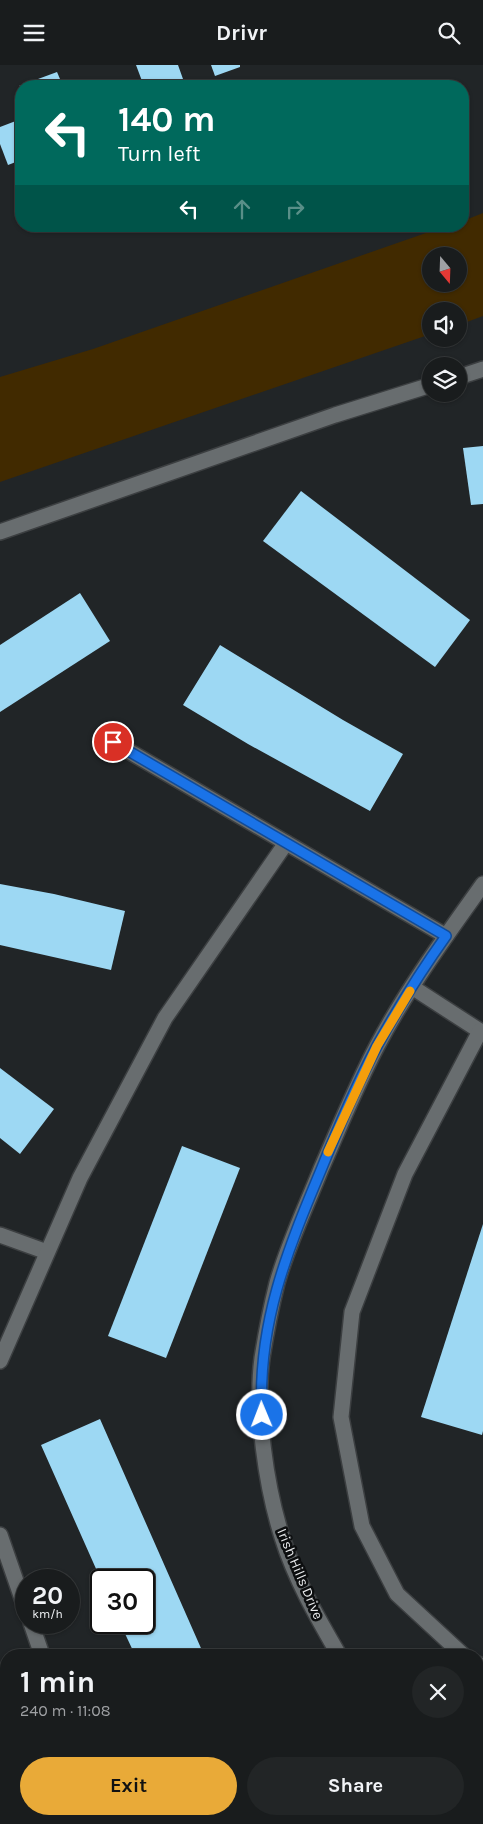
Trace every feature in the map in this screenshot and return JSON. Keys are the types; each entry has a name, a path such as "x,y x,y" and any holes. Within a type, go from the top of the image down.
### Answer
{"street":[{"path":"467,374 483,369"},
{"path":"0,532 335,415 422,388"},
{"path":"113,742 446,936"},
{"path":"0,1361 80,1177 165,1018 286,843"},
{"name":"Irish Hills Drive","path":"336,1649 308,1600 282,1539 267,1469 262,1432 262,1359 277,1284 290,1245 335,1137 377,1046 412,987 483,884"},
{"path":"412,987 481,1032 404,1174 352,1312 341,1417 362,1526 397,1593 457,1649"},
{"path":"0,1235 47,1252"},
{"path":"0,1535 15,1578"},
{"path":"35,1634 40,1649"}],"shaded area":[{"path":"483,213 483,316 467,322 467,302 422,302 422,337 0,482 0,377 93,349 429,232 469,232 469,219"}],"building":[{"path":"136,65 178,65 183,79 181,80 142,80"},
{"path":"211,65 240,65 240,67 215,76"},
{"path":"57,72 60,80 35,80"},
{"path":"15,121 15,162 8,165 0,144 0,127"},
{"path":"483,446 483,504 471,505 463,448"},
{"path":"301,491 470,620 435,667 263,541"},
{"path":"80,593 110,641 0,712 0,645"},
{"path":"220,645 403,754 370,811 248,744 183,705"},
{"path":"0,884 54,894 125,911 111,970 0,945"},
{"path":"0,1068 54,1109 20,1154 0,1138"},
{"path":"182,1146 240,1168 166,1358 108,1336"},
{"path":"483,1224 483,1431 482,1435 421,1417"},
{"path":"100,1419 201,1649 132,1649 125,1634 155,1634 155,1569 96,1569 41,1445"}],"slow traffic":[{"path":"328,1152 377,1046 410,991"}],"route":[{"path":"113,742 446,936 427,963 377,1046 335,1137 290,1245 277,1284 262,1359 262,1415"}]}
